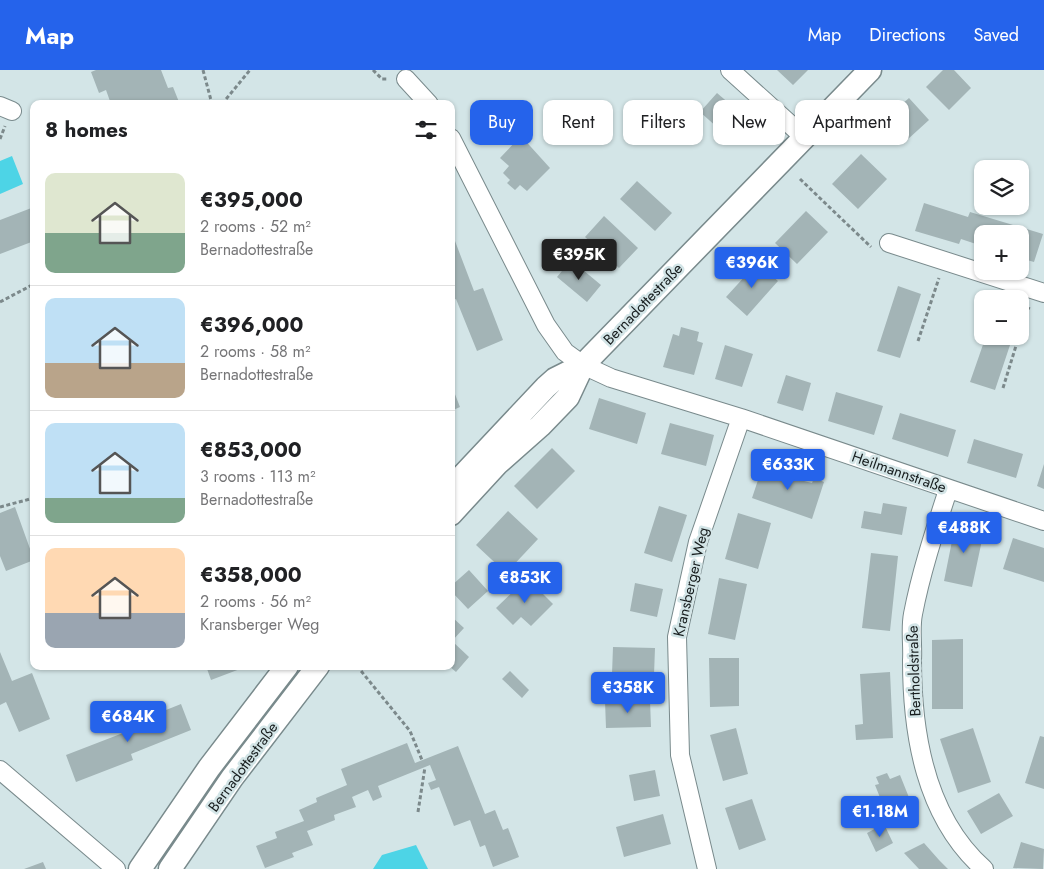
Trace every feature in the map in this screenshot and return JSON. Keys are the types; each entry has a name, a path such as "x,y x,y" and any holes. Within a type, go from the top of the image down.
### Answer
{"street":[{"path":"730,70 795,129"},
{"name":"Bernadottestraße","path":"840,100 870,70"},
{"path":"406,79 425,100"},
{"name":"Bernadottestraße","path":"455,510 497,464 540,426 568,397 583,365 796,145"},
{"path":"455,146 546,325 565,352 583,365"},
{"path":"888,243 1039,291"},
{"name":"Bernadottestraße","path":"455,484 546,387 555,379 583,365"},
{"name":"Heilmannstraße","path":"583,365 611,378 741,418 948,490 1044,521"},
{"name":"Kransberger Weg","path":"707,869 680,755 677,637 698,542 741,418"},
{"name":"Bertholdstraße","path":"948,490 929,549 913,616 912,698 922,764 944,819 975,861 984,869"},
{"name":"Bernadottestraße","path":"140,869 209,768 284,670"},
{"name":"Bernadottestraße","path":"170,869 232,778 315,670"},
{"path":"0,770 116,869"}],"path":[{"path":"203,70 211,100"},
{"path":"225,100 250,70"},
{"path":"373,70 382,79 387,79"},
{"path":"800,179 871,247 888,243"},
{"path":"918,341 945,261"},
{"path":"0,302 30,286"},
{"path":"1029,314 1039,291"},
{"path":"1003,388 1017,345"},
{"path":"0,507 30,499"},
{"path":"360,670 410,731 422,760"},
{"path":"418,812 425,767"}],"shaded area":[{"path":"12,156 23,184 0,194 0,161"},
{"path":"416,845 428,869 373,869 382,855"}],"building":[{"path":"96,70 161,70 168,88 173,87 178,100 110,100 106,90 99,93 91,72"},
{"path":"777,70 808,70 793,85"},
{"path":"943,70 954,70 971,88 949,110 926,87"},
{"path":"717,93 725,100 713,100 713,124 703,115 703,109"},
{"path":"909,98 929,120 909,138 909,100 907,100"},
{"path":"512,145 529,145 550,168 527,191 520,185 515,190 507,183 510,180 503,173 509,166 500,158"},
{"path":"861,154 887,179 858,209 832,184"},
{"path":"637,181 672,213 655,231 620,199"},
{"path":"924,203 968,217 970,212 974,215 1013,225 974,225 974,243 961,239 959,244 915,231"},
{"path":"30,209 30,243 0,254 0,220"},
{"path":"806,211 828,232 797,264 775,243"},
{"path":"604,216 638,248 619,268 585,237"},
{"path":"1029,230 1043,234 1034,262 1029,261"},
{"path":"455,241 474,291 483,288 503,340 477,351 456,299"},
{"path":"571,260 601,285 587,302 557,277"},
{"path":"757,263 778,281 747,316 726,297"},
{"path":"898,286 921,294 900,358 877,351"},
{"path":"681,327 699,332 697,341 703,343 694,375 663,367 673,334 679,336"},
{"path":"725,345 753,354 742,387 715,379"},
{"path":"983,345 1010,345 995,390 970,382"},
{"path":"786,375 811,383 803,411 777,403"},
{"path":"836,392 883,406 874,435 828,421"},
{"path":"455,394 460,407 455,409"},
{"path":"599,398 646,413 637,444 589,429"},
{"path":"900,413 956,430 948,457 892,439"},
{"path":"670,423 714,435 706,466 661,454"},
{"path":"974,439 1023,454 1016,478 967,463"},
{"path":"552,448 575,471 537,509 514,486"},
{"path":"764,462 775,466 773,471 781,473 782,470 805,478 804,481 812,483 814,478 824,482 812,519 752,498"},
{"path":"1044,464 1044,489 1037,486"},
{"path":"883,503 907,507 902,535 861,528 864,511 881,514"},
{"path":"659,506 687,515 672,562 644,553"},
{"path":"15,507 30,549 30,562 6,571 0,556 0,513"},
{"path":"508,511 538,539 506,573 476,545"},
{"path":"738,513 771,523 758,569 725,559"},
{"path":"956,521 985,526 972,587 944,581"},
{"path":"1013,538 1044,548 1044,582 1003,569"},
{"path":"871,553 898,556 890,631 862,628"},
{"path":"469,570 488,591 468,609 455,595 455,582"},
{"path":"527,578 553,604 531,626 521,617 513,625 496,608"},
{"path":"719,578 747,584 735,640 708,634"},
{"path":"635,583 663,589 657,617 630,611"},
{"path":"455,620 464,628 455,638"},
{"path":"963,639 963,709 932,709 932,640"},
{"path":"455,644 469,657 456,672 454,670"},
{"path":"613,647 655,648 654,675 612,674"},
{"path":"0,652 12,681 32,673 50,719 19,732 6,702 0,705"},
{"path":"709,658 739,658 739,706 710,707"},
{"path":"207,670 237,670 211,680"},
{"path":"510,671 529,690 522,698 502,679"},
{"path":"890,672 893,738 856,740 855,725 863,724 860,674"},
{"path":"650,700 651,727 606,728 605,701"},
{"path":"181,704 191,730 131,754 133,760 76,782 66,755 123,733 121,728"},
{"path":"736,728 748,774 723,781 710,735"},
{"path":"973,728 991,782 958,793 940,739"},
{"path":"1040,736 1044,737 1044,789 1025,783"},
{"path":"407,743 415,763 458,746 485,814 495,810 503,830 508,828 519,857 493,867 485,845 480,847 470,820 454,826 439,787 431,790 428,783 436,780 430,765 378,786 382,797 373,801 368,790 352,797 356,807 334,815 335,820 307,831 313,845 292,853 294,857 265,868 256,846 277,838 275,832 304,821 299,810 317,802 316,798 347,785 341,769"},
{"path":"655,770 660,796 634,801 629,775"},
{"path":"887,773 890,779 900,775 916,815 891,825 875,785 879,784 876,777"},
{"path":"999,793 1013,816 981,834 967,811"},
{"path":"752,799 766,840 739,850 725,808"},
{"path":"663,814 671,844 624,857 616,827"},
{"path":"884,824 893,843 876,852 867,833"},
{"path":"1021,842 1044,849 1043,869 1013,868"},
{"path":"924,843 948,869 919,869 904,853"},
{"path":"43,862 46,869 24,869"}]}
